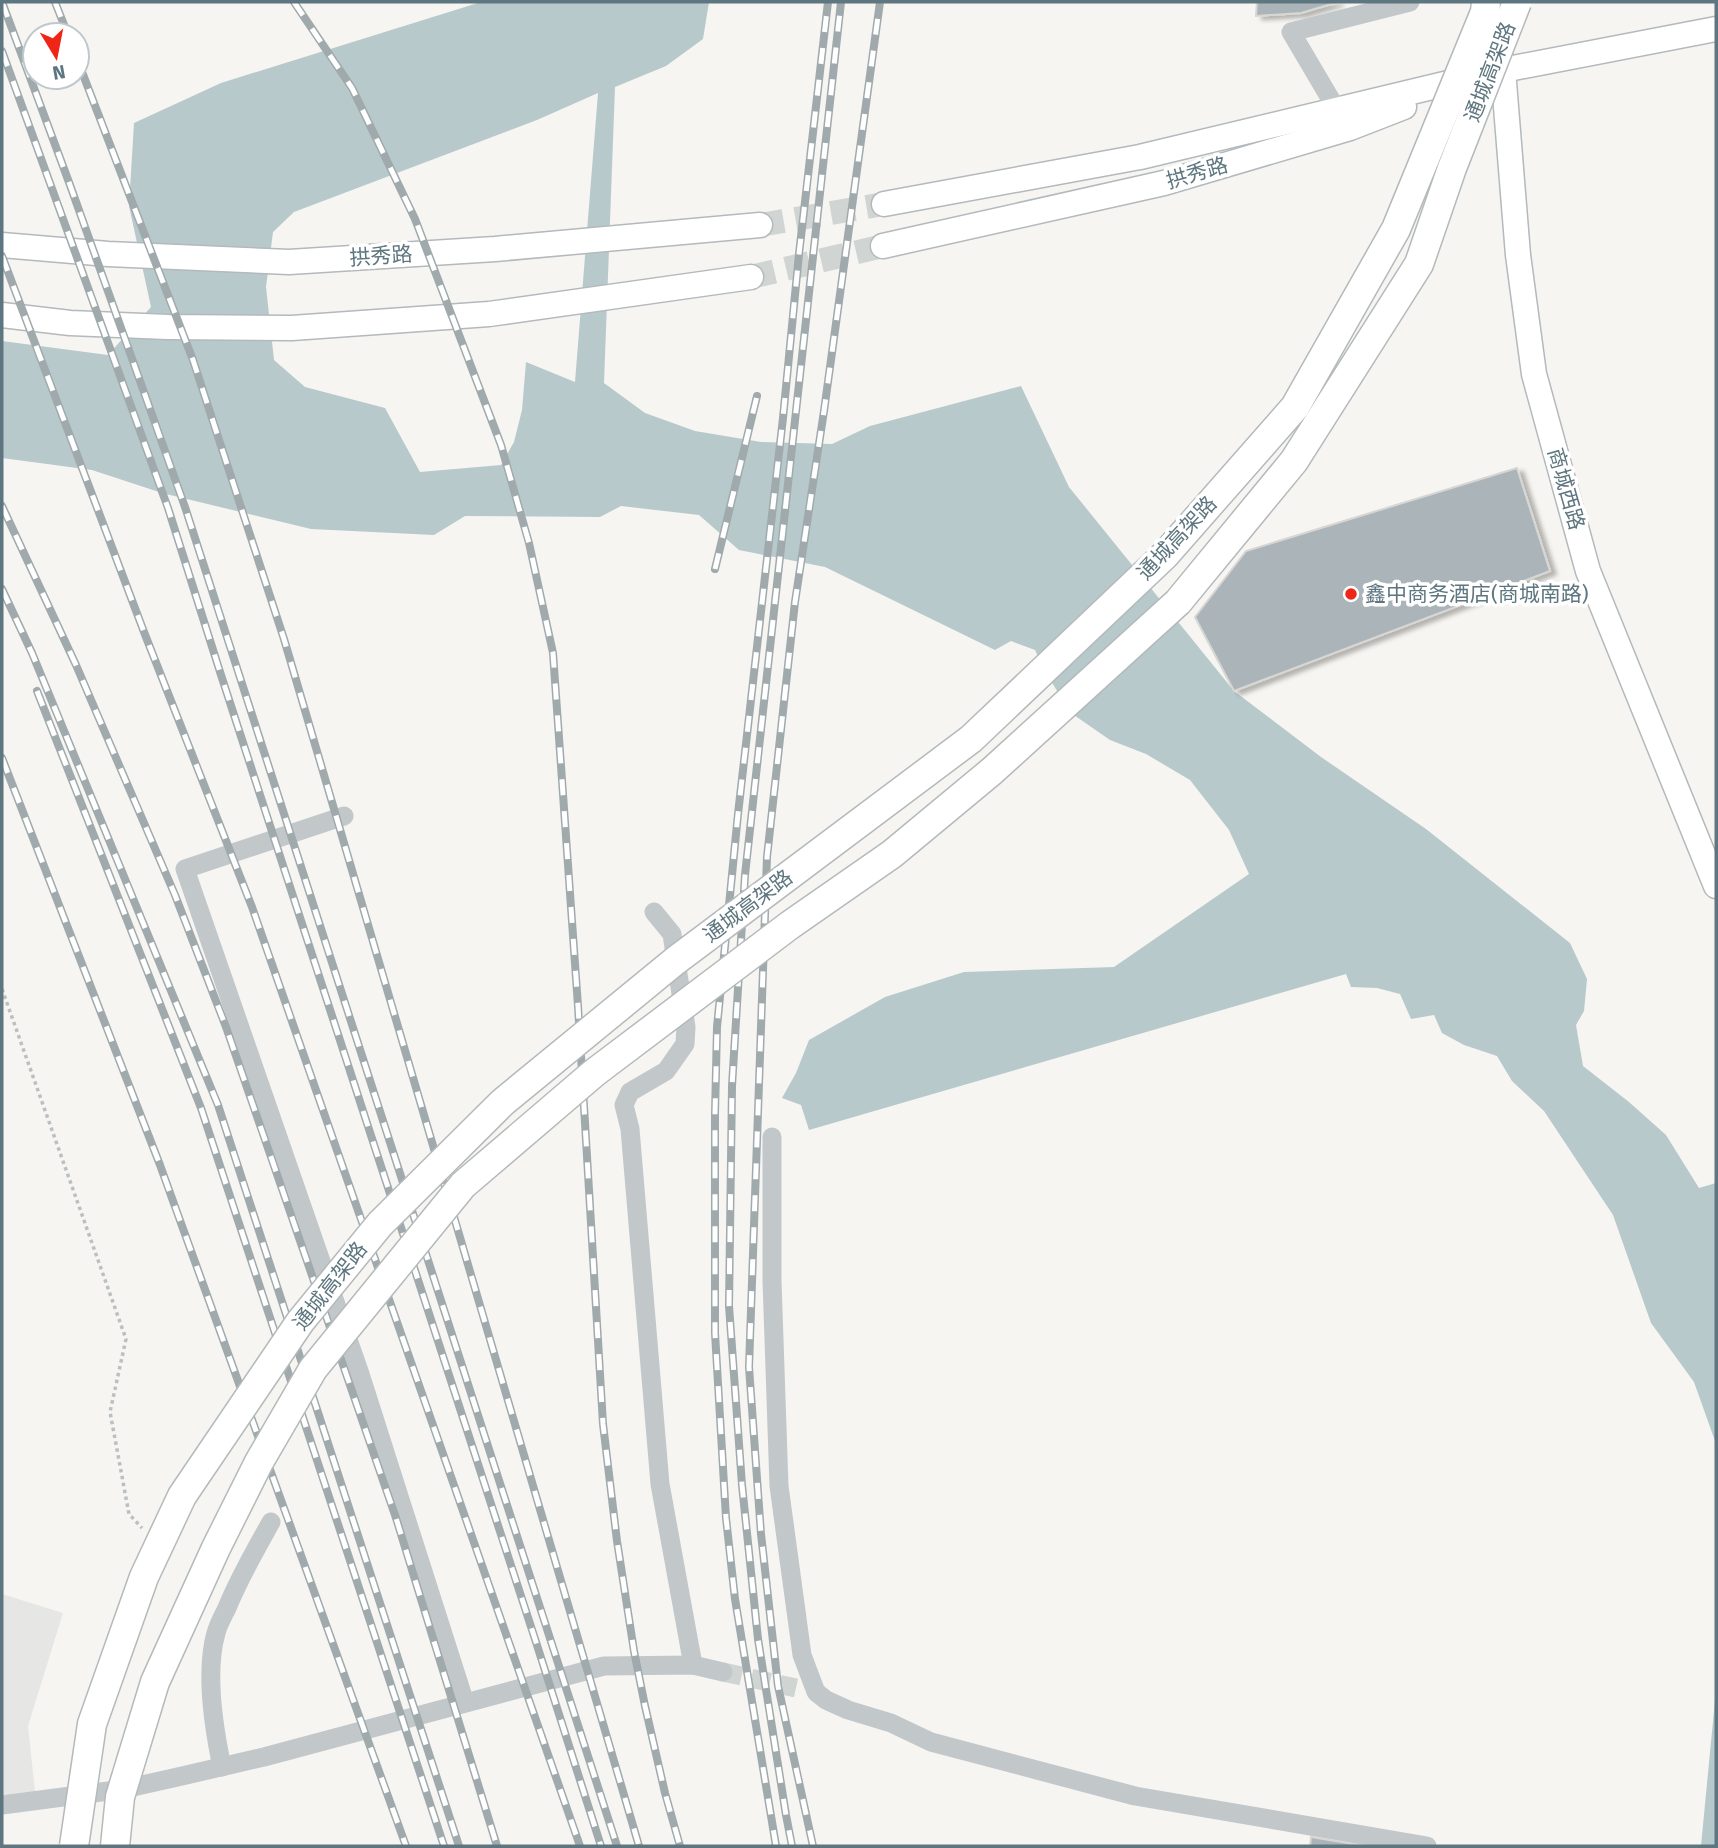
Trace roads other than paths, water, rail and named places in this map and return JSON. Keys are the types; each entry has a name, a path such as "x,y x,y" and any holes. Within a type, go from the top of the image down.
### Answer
{"highway":[{"name":"通城高架路","path":"74,1846 92,1724 144,1577 182,1496 300,1322 380,1224 503,1102 675,961 971,739 1165,555 1295,407 1396,229 1485,12 1486,2"},
{"name":"通城高架路","path":"115,1846 120,1797 155,1682 216,1548 259,1462 313,1369 463,1185 594,1073 790,925 892,854 992,771 1178,602 1294,461 1419,264 1452,168 1517,2"}],"main road":[{"name":"商城西路","path":"1492,2 1503,70 1518,255 1534,374 1588,571 1716,886"},
{"name":"商城西路","path":"1503,70 1525,2"},
{"name":"拱秀路","path":"884,204 1140,158 1503,70 1716,29"},
{"name":"拱秀路","path":"883,246 1164,183 1350,128 1503,70"},
{"name":"拱秀路","path":"2,245 108,254 289,262 495,249 760,225"},
{"path":"2,315 71,323 292,328 489,314 751,277"}],"street":[{"path":"1337,110 1291,32 1410,2"},
{"path":"344,816 185,869 359,1371 465,1703"},
{"path":"654,912 672,934 686,1027 685,1044 666,1071 630,1092 624,1105 630,1129 660,1484 693,1665"},
{"path":"772,1137 772,1282 779,1486 802,1655 816,1692"},
{"path":"222,1767 212,1710 212,1660 216,1633 240,1577 271,1522"},
{"path":"2,1805 124,1789 222,1767 604,1667 693,1665 723,1672"},
{"path":"796,1688 816,1692 848,1710 891,1723 931,1742 1135,1796 1427,1846"}],"tunnel":[{"path":"760,225 884,204"},
{"path":"751,277 883,246"},
{"path":"723,1672 796,1688"}],"railway":[{"path":"2,2 185,507 617,1846"},
{"path":"55,2 62,21"},
{"path":"294,2 352,88 415,219 501,445 529,543 553,653 578,1006 603,1424 634,1651 665,1793 680,1846"},
{"path":"776,1846 735,1599 726,1518 715,1333 717,1027 828,2"},
{"path":"792,1846 758,1639 742,1485 729,1306 732,1086 745,875 841,2"},
{"path":"813,1846 778,1686 761,1534 749,1367 767,857 795,602 880,2"},
{"path":"2,51 168,508 601,1846"},
{"path":"89,91 193,360 284,639 639,1846"},
{"path":"2,256 144,632 252,907 580,1846"},
{"path":"715,569 757,396"},
{"path":"2,506 76,665 175,895 226,1027 396,1518 497,1846"},
{"path":"2,589 32,653 218,1105 459,1846"},
{"path":"37,691 201,1108 444,1846"},
{"path":"2,758 160,1165 406,1846"}],"place":[{"name":"鑫中商务酒店(商城南路)","path":"1351,594"}]}
